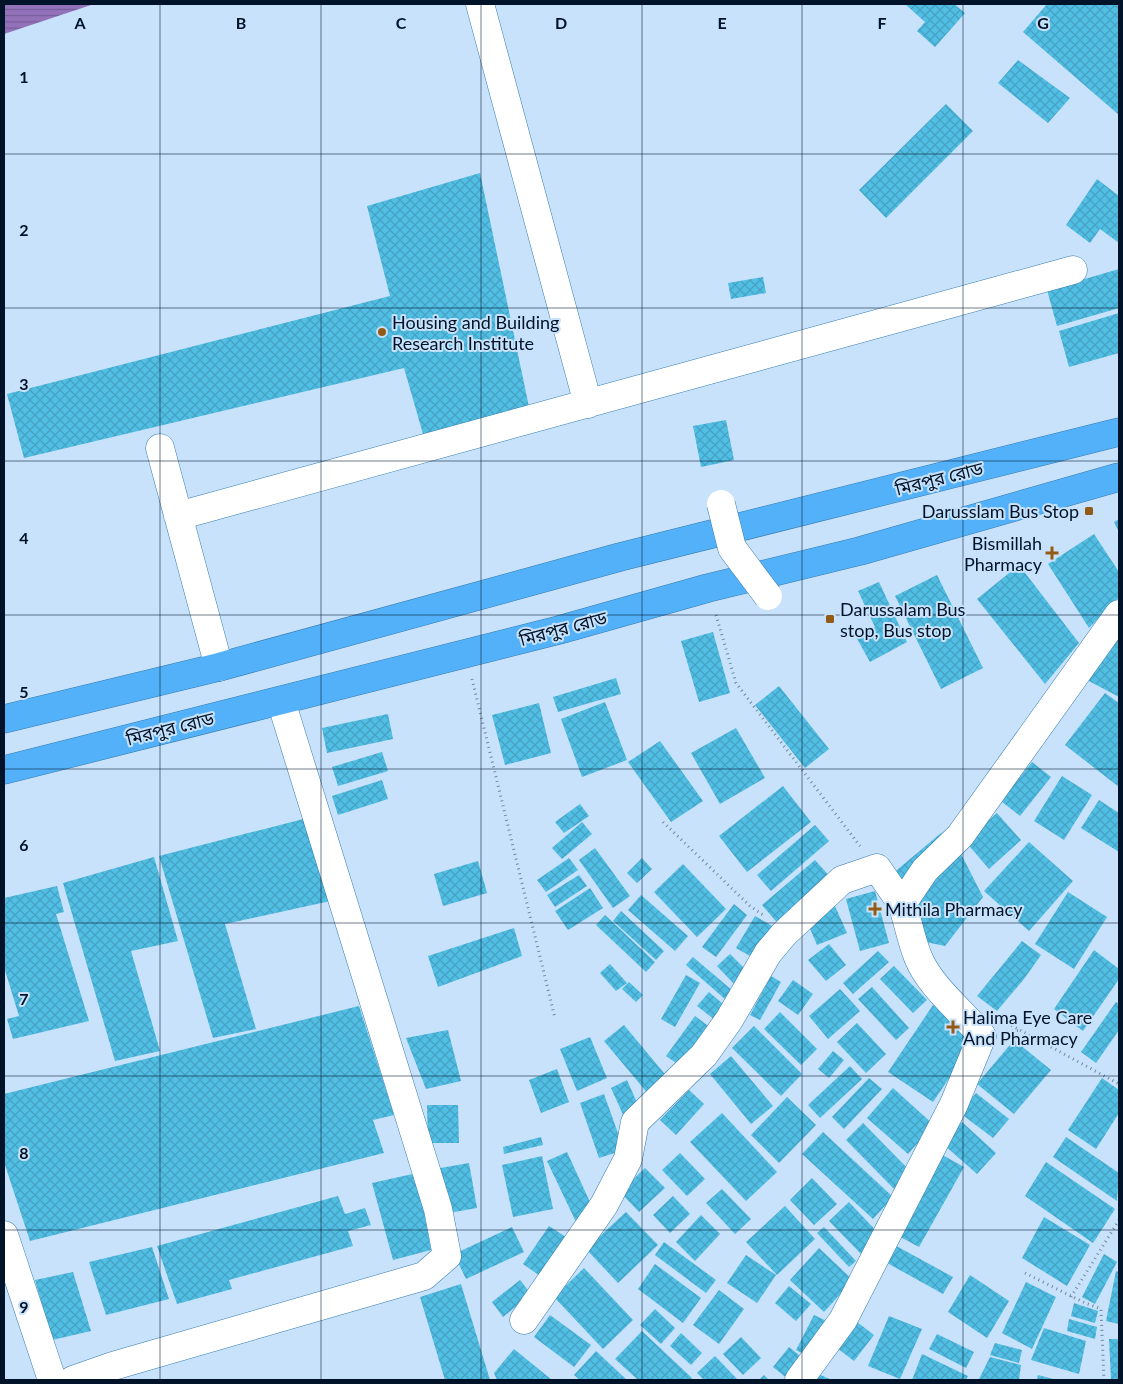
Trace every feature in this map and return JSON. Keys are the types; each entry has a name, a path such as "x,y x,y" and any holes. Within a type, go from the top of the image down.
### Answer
{"highway":[{"name":"মিরপুর রোড","path":"4,719 219,667 620,556 1119,432"},
{"name":"মিরপুর রোড","path":"4,770 466,654 708,588 860,552 1116,481"}],"street":[{"path":"480,4 588,404"},
{"path":"178,516 1073,270"},
{"path":"160,448 219,667"},
{"path":"721,504 732,548 768,596"},
{"path":"902,904 926,870 960,836 1119,614"},
{"path":"74,1380 113,1366 424,1276 447,1256 438,1209 281,701"},
{"path":"524,1320 604,1205 628,1160 635,1122 704,1055 729,1020 768,953 784,934 842,880 877,868 902,904 918,958 946,998 965,1014 982,1036 954,1104 843,1320 799,1380"},
{"path":"4,1235 52,1380"}],"path":[{"path":"708,588 736,683 877,868"},
{"path":"466,654 555,1018"},
{"path":"663,822 750,906 784,934"},
{"path":"1006,1022 1119,1084"},
{"path":"1072,1297 1119,1220"},
{"path":"1025,1274 1101,1309 1104,1380"}],"shaded area":[{"path":"4,4 94,4 4,34"}],"building":[{"path":"905,4 954,4 965,13 935,47 917,31 925,22"},
{"path":"1047,4 1119,4 1119,115 1023,32"},
{"path":"1018,60 1070,98 1048,123 998,83"},
{"path":"946,104 973,131 886,218 859,190"},
{"name":"Housing and Building Research Institute","path":"480,173 529,407 423,434 404,368 24,458 7,394 390,296 367,206"},
{"path":"1097,179 1119,196 1119,243 1100,229 1090,243 1066,225"},
{"path":"1119,269 1119,308 1057,326 1047,290"},
{"path":"763,277 766,293 731,299 728,283"},
{"path":"1119,313 1119,353 1069,367 1059,331"},
{"path":"726,420 734,460 701,467 693,426"},
{"path":"1119,519 1119,532 1114,522"},
{"path":"1094,534 1119,572 1119,597 1089,628 1048,564"},
{"path":"1019,565 1079,643 1045,684 977,599"},
{"path":"937,575 983,668 941,689 895,596"},
{"path":"879,582 907,642 870,662 856,637 875,627 858,591"},
{"path":"1119,621 1119,697 1087,680"},
{"path":"713,632 730,693 699,702 681,641"},
{"path":"616,678 621,694 558,712 553,697"},
{"path":"779,686 829,749 805,768 755,705"},
{"path":"1105,693 1119,703 1119,787 1065,745"},
{"path":"605,702 627,760 582,777 561,719"},
{"path":"539,703 551,753 505,765 492,715"},
{"path":"388,714 393,739 327,753 322,728"},
{"path":"736,728 765,778 720,804 691,753"},
{"path":"660,741 703,801 671,822 628,762"},
{"path":"382,752 388,771 338,786 332,767"},
{"path":"1032,762 1051,777 1020,816 1001,801"},
{"path":"1062,776 1092,795 1064,840 1034,821"},
{"path":"382,780 388,799 338,815 332,796"},
{"path":"783,786 811,822 747,872 719,836"},
{"path":"1099,800 1119,813 1119,852 1081,828"},
{"path":"580,804 589,816 564,833 555,822"},
{"path":"997,813 1021,840 989,869 965,841"},
{"path":"311,817 335,900 225,924 256,1029 213,1038 159,856"},
{"path":"582,822 592,834 562,859 552,848"},
{"path":"815,825 829,841 771,891 757,875"},
{"path":"941,833 948,841 898,883 891,875"},
{"path":"1029,842 1073,881 1029,931 984,891"},
{"path":"595,848 630,896 613,908 579,860"},
{"path":"958,848 983,897 945,946 916,940 910,902"},
{"path":"154,857 178,941 131,951 160,1051 115,1061 63,883"},
{"path":"569,858 578,870 546,892 537,880"},
{"path":"642,858 652,869 637,883 627,873"},
{"path":"815,860 833,880 780,926 762,905"},
{"path":"478,861 487,893 443,906 434,874"},
{"path":"683,864 726,909 697,937 654,892"},
{"path":"579,875 587,886 555,907 547,895"},
{"path":"57,886 64,912 56,914 89,1021 13,1039 7,1019 19,1016 4,967 4,898"},
{"path":"590,888 603,908 568,930 555,911"},
{"path":"875,891 889,943 860,951 846,899"},
{"path":"1068,892 1107,917 1074,969 1035,944"},
{"path":"641,895 688,936 675,951 628,910"},
{"path":"734,904 747,915 716,957 702,947"},
{"path":"835,906 847,933 817,945 806,919"},
{"path":"621,911 664,951 656,960 613,921"},
{"path":"605,915 655,962 646,972 596,925"},
{"path":"755,916 776,928 757,960 736,948"},
{"path":"514,928 522,956 438,987 428,956"},
{"path":"1022,941 1041,955 997,1011 977,996"},
{"path":"829,944 846,965 826,981 808,960"},
{"path":"1094,950 1119,969 1119,979 1083,1031 1054,1009"},
{"path":"878,951 889,962 853,994 843,983"},
{"path":"730,954 749,973 736,986 717,966"},
{"path":"693,957 733,991 726,1000 686,965"},
{"path":"610,964 627,983 616,991 600,973"},
{"path":"894,966 927,1000 913,1013 880,979"},
{"path":"686,975 700,983 675,1027 661,1019"},
{"path":"771,976 781,982 760,1020 750,1015"},
{"path":"793,980 813,994 798,1015 778,1001"},
{"path":"629,982 643,995 636,1002 622,989"},
{"path":"872,987 909,1028 896,1040 858,999"},
{"path":"840,989 860,1011 828,1039 809,1016"},
{"path":"709,992 730,1010 720,1024 697,1006"},
{"path":"1116,1002 1119,1004 1119,1030 1096,1063 1081,1052"},
{"path":"933,1005 978,1035 933,1102 888,1072"},
{"path":"359,1006 394,1115 373,1120 384,1153 30,1241 4,1162 4,1094"},
{"path":"780,1012 817,1049 801,1065 764,1029"},
{"path":"695,1016 711,1028 682,1067 666,1056"},
{"path":"857,1023 886,1054 866,1073 837,1042"},
{"path":"624,1025 669,1079 649,1095 604,1041"},
{"path":"754,1026 802,1074 781,1096 732,1048"},
{"path":"448,1030 461,1081 426,1089 406,1038"},
{"path":"590,1037 607,1078 577,1091 560,1049"},
{"path":"1014,1040 1051,1070 1014,1114 977,1084"},
{"path":"833,1051 844,1060 829,1078 818,1069"},
{"path":"731,1056 773,1106 751,1124 710,1074"},
{"path":"850,1066 862,1079 820,1118 808,1105"},
{"path":"557,1069 569,1102 541,1113 529,1080"},
{"path":"869,1078 882,1089 844,1129 832,1117"},
{"path":"1102,1078 1119,1090 1119,1113 1096,1149 1068,1130"},
{"path":"627,1080 641,1112 625,1119 611,1088"},
{"path":"893,1088 934,1125 908,1154 867,1118"},
{"path":"689,1090 704,1104 676,1135 660,1120"},
{"path":"976,1093 1009,1119 993,1138 960,1113"},
{"path":"604,1094 624,1150 599,1158 580,1103"},
{"path":"787,1097 816,1125 779,1163 751,1135"},
{"path":"427,1105 458,1105 459,1143 428,1143"},
{"path":"722,1113 777,1172 746,1201 690,1142"},
{"path":"962,1122 996,1153 977,1174 942,1143"},
{"path":"863,1123 914,1175 897,1192 846,1140"},
{"path":"823,1132 893,1197 873,1219 802,1154"},
{"path":"541,1137 543,1145 504,1154 503,1147"},
{"path":"1066,1137 1119,1173 1117,1201 1053,1157"},
{"path":"567,1152 595,1213 576,1222 547,1161"},
{"path":"937,1152 964,1167 919,1247 893,1233"},
{"path":"680,1153 705,1179 687,1196 662,1170"},
{"path":"542,1156 553,1209 513,1217 502,1165"},
{"path":"1046,1162 1115,1209 1093,1243 1025,1196"},
{"path":"469,1163 477,1208 443,1214 435,1169"},
{"path":"645,1168 665,1188 639,1212 620,1192"},
{"path":"417,1173 431,1250 393,1260 372,1183"},
{"path":"812,1178 837,1204 814,1225 790,1200"},
{"path":"722,1189 751,1219 735,1234 706,1203"},
{"path":"338,1196 345,1214 365,1208 371,1225 348,1231 353,1246 229,1280 232,1289 177,1304 157,1246"},
{"path":"673,1196 690,1214 670,1233 653,1215"},
{"path":"849,1202 882,1237 863,1256 829,1221"},
{"path":"785,1206 815,1239 777,1275 746,1242"},
{"path":"626,1212 658,1245 618,1283 586,1249"},
{"path":"701,1215 720,1234 695,1261 676,1242"},
{"path":"1044,1217 1090,1245 1067,1286 1022,1258"},
{"path":"549,1226 569,1239 543,1278 523,1264"},
{"path":"512,1227 524,1252 466,1279 454,1254"},
{"path":"824,1227 856,1261 849,1267 817,1233"},
{"path":"664,1242 716,1280 706,1293 655,1255"},
{"path":"889,1242 953,1277 943,1294 880,1259"},
{"path":"152,1247 169,1299 106,1315 89,1262"},
{"path":"819,1248 853,1280 824,1312 790,1280"},
{"path":"1104,1254 1117,1262 1095,1304 1082,1297"},
{"path":"746,1255 776,1275 757,1303 727,1283"},
{"path":"655,1264 701,1298 683,1323 638,1289"},
{"path":"584,1268 633,1320 603,1349 554,1297"},
{"path":"1116,1271 1119,1272 1119,1324 1106,1321"},
{"path":"73,1272 91,1331 52,1340 35,1280"},
{"path":"970,1275 1009,1301 987,1338 948,1312"},
{"path":"520,1280 531,1294 503,1317 492,1302"},
{"path":"1026,1282 1056,1297 1032,1349 1002,1333"},
{"path":"461,1284 490,1380 445,1380 420,1297"},
{"path":"789,1286 811,1304 796,1321 775,1303"},
{"path":"719,1290 744,1309 719,1344 693,1325"},
{"path":"1074,1303 1098,1311 1095,1323 1071,1316"},
{"path":"655,1309 675,1328 661,1344 640,1325"},
{"path":"550,1315 591,1345 574,1367 534,1337"},
{"path":"814,1315 833,1324 815,1360 796,1350"},
{"path":"889,1316 922,1329 900,1379 868,1366"},
{"path":"1069,1319 1097,1327 1095,1339 1067,1331"},
{"path":"857,1322 874,1335 854,1361 837,1348"},
{"path":"1044,1328 1086,1341 1079,1374 1031,1360"},
{"path":"642,1331 692,1378 690,1380 638,1380 615,1359"},
{"path":"681,1333 702,1353 691,1365 670,1346"},
{"path":"937,1334 974,1352 966,1368 929,1349"},
{"path":"741,1337 761,1358 743,1375 723,1354"},
{"path":"1109,1339 1119,1339 1119,1380 1111,1380"},
{"path":"995,1343 1022,1350 1019,1363 990,1355"},
{"path":"789,1347 809,1363 789,1380 773,1367"},
{"path":"514,1349 552,1380 497,1380 494,1373"},
{"path":"596,1351 627,1380 580,1380 574,1375"},
{"path":"922,1354 968,1376 966,1380 912,1380"},
{"path":"715,1356 738,1380 704,1380 697,1373"},
{"path":"990,1357 1021,1365 1019,1380 979,1379"},
{"path":"816,1373 832,1380 812,1380"},
{"path":"764,1375 769,1380 759,1380"},
{"path":"1038,1375 1057,1380 1037,1380"}],"place":[{"name":"Housing and Building Research Institute","path":"382,332"},
{"name":"Darusslam Bus Stop","path":"1089,511"},
{"name":"Bismillah Pharmacy","path":"1052,553"},
{"name":"Darussalam Bus stop, Bus stop","path":"830,619"},
{"name":"Mithila Pharmacy","path":"875,909"},
{"name":"Halima Eye Care And Pharmacy","path":"953,1027"}]}
